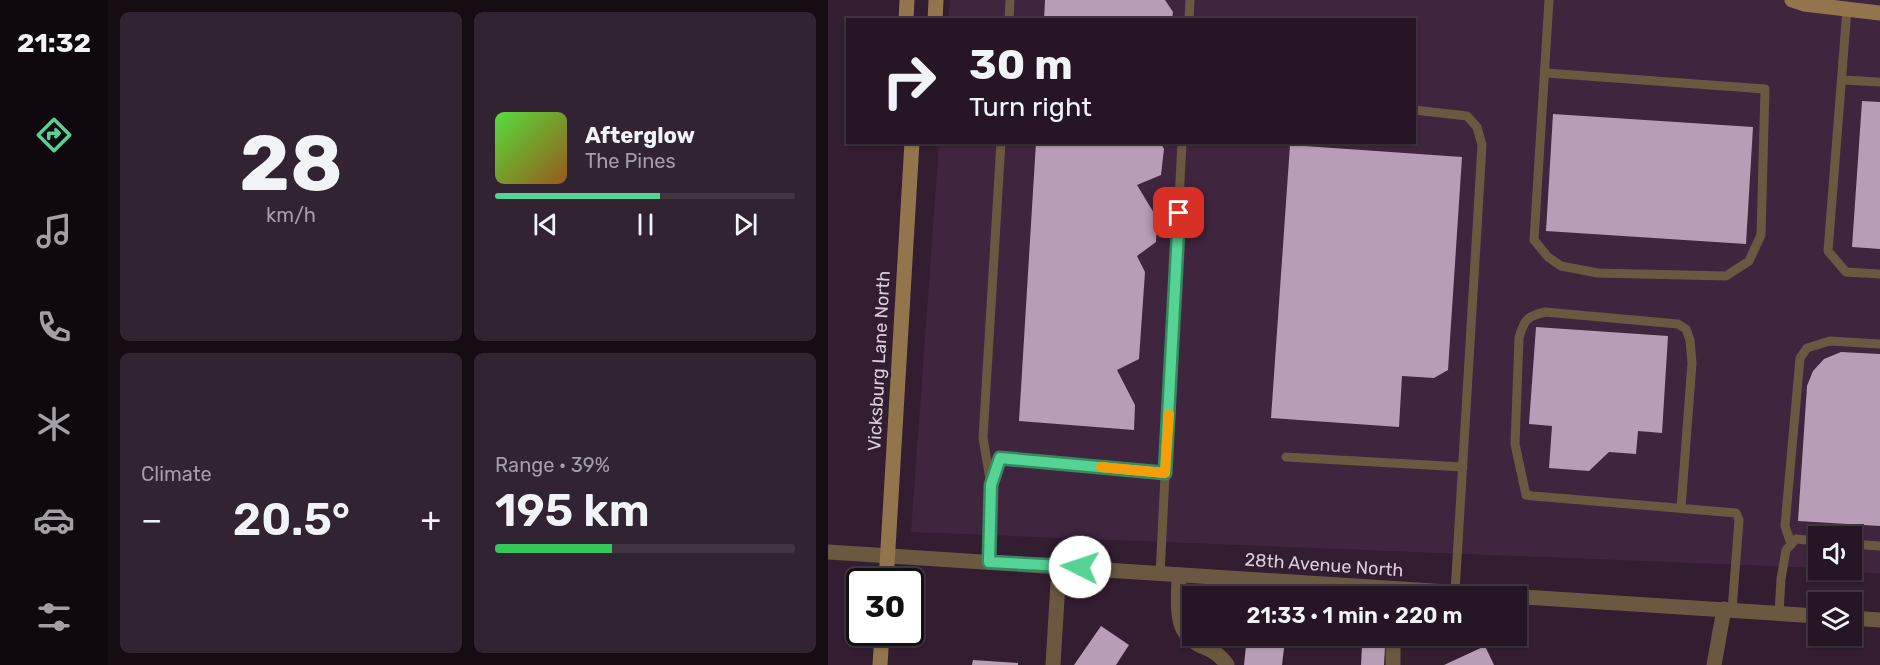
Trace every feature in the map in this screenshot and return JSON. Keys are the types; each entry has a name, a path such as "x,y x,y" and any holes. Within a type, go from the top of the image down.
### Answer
{"main road":[{"path":"906,18 907,0"},
{"path":"934,18 936,0"},
{"path":"1792,0 1804,4 1880,13"},
{"name":"Vicksburg Lane North","path":"887,568 912,144"},
{"path":"880,665 881,646"}],"street":[{"name":"28th Avenue North","path":"828,552 1059,566 1310,586"},
{"path":"1053,665 1059,566"},
{"path":"1179,575 1180,625 1186,636 1217,654 1227,665"},
{"name":"28th Avenue North","path":"1527,596 1808,615"},
{"path":"1714,665 1728,609"},
{"path":"1862,619 1880,620"},
{"path":"1393,646 1394,665"}],"lane":[{"path":"1009,18 1010,0"},
{"path":"1189,18 1190,0"},
{"path":"1546,73 1765,89 1761,235 1749,261 1726,276 1598,273 1561,266 1548,257 1534,240 1549,0"},
{"path":"1847,9 1828,251 1846,272 1880,274"},
{"path":"1842,80 1880,82"},
{"path":"1416,110 1467,116 1477,127 1482,145 1455,586"},
{"path":"989,562 991,485 983,438 1001,144"},
{"path":"1160,574 1182,144"},
{"path":"1681,508 1692,363 1690,340 1686,329 1678,324 1568,314 1545,312 1531,315 1522,325 1519,338 1515,444 1526,495 1736,513 1739,520 1728,609"},
{"path":"1791,544 1785,526 1800,358 1807,348 1830,341 1880,344"},
{"path":"1286,457 1463,467"},
{"path":"991,485 1000,458 1165,473"},
{"path":"1779,613 1780,579 1786,550 1796,539 1808,540"},
{"path":"1862,545 1880,546"}],"shaded area":[{"path":"950,0 1880,0 1880,574 1862,572 1862,526 1808,526 1808,568 911,532 939,144 1416,144 1416,18 948,18"}],"building":[{"path":"1045,0 1165,0 1173,12 1172,18 1044,18"},
{"path":"1862,101 1880,102 1880,249 1852,247"},
{"path":"1553,114 1753,127 1746,244 1546,231"},
{"path":"1036,144 1161,144 1164,149 1161,175 1137,185 1157,218 1156,242 1137,256 1145,272 1139,359 1117,370 1135,405 1134,430 1019,421"},
{"path":"1290,145 1462,157 1448,370 1434,378 1402,376 1399,427 1271,418"},
{"path":"1536,327 1668,336 1662,433 1638,431 1636,454 1609,452 1589,471 1549,468 1552,426 1529,424"},
{"path":"1841,352 1880,354 1880,526 1798,521 1807,386 1813,371 1824,359"},
{"path":"1101,626 1129,645 1116,665 1074,665"},
{"path":"1246,646 1284,646 1282,665 1244,665"},
{"path":"1362,646 1385,647 1384,665 1361,665"},
{"path":"1485,646 1494,665 1444,665"},
{"path":"973,660 1018,663 1018,665 972,665"}],"slow traffic":[{"path":"1101,467 1165,473 1169,414"}],"route":[{"path":"1080,567 989,562 991,485 1000,458 1165,473 1179,213"}]}
